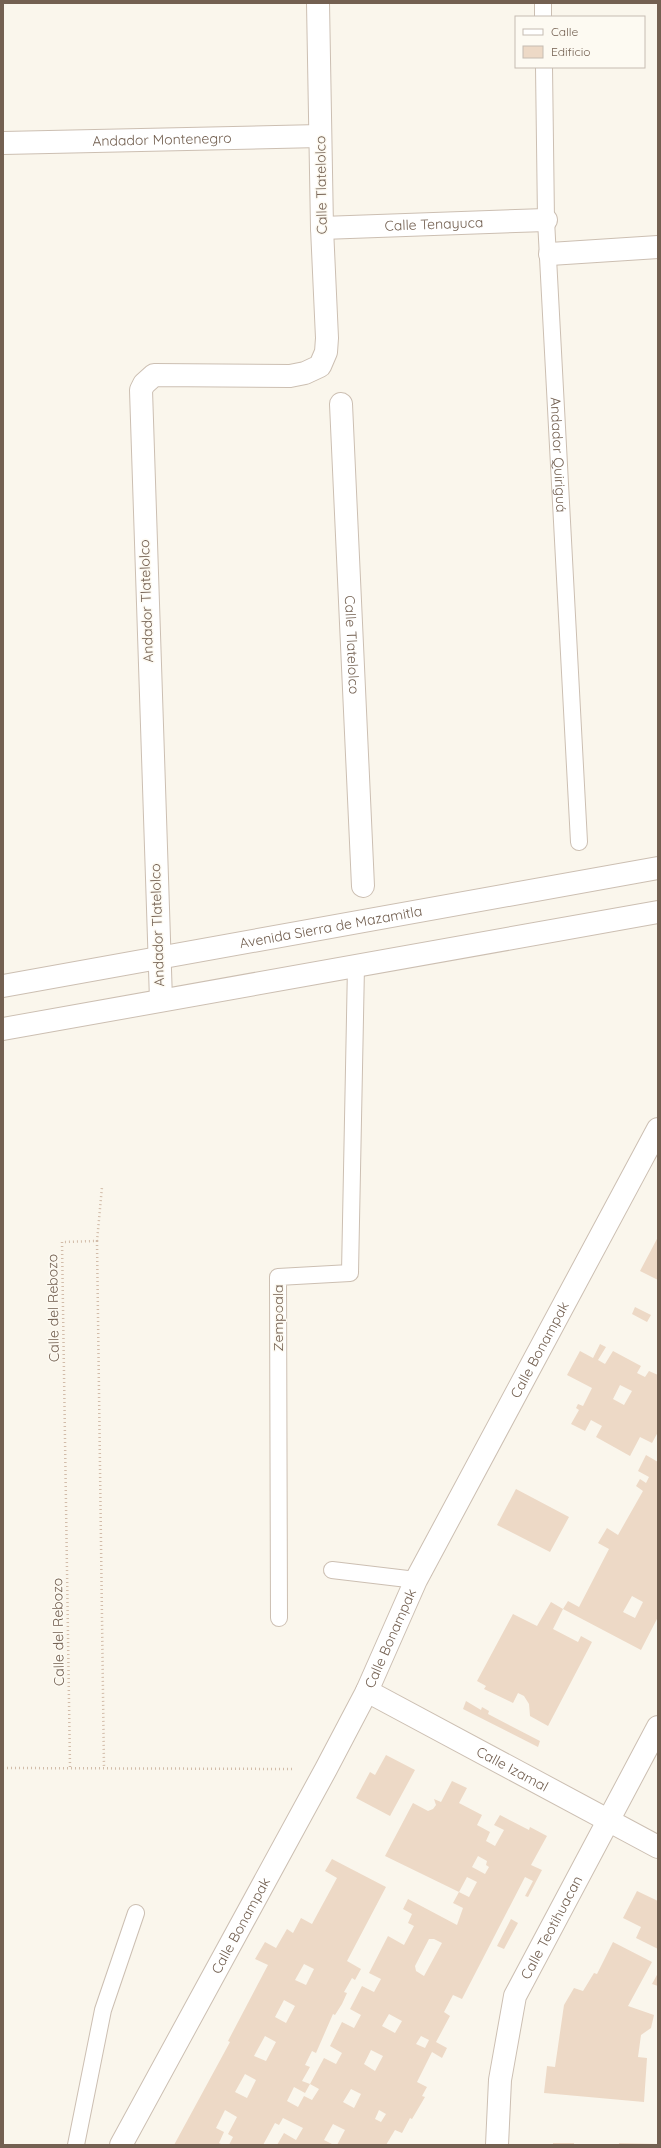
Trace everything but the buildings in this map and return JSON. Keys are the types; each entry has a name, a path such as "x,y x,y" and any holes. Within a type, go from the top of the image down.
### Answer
{"street":[{"name":"Calle Tlatelolco","path":"318,3 322,228 327,338 326,352 320,366"},
{"name":"Andador Montenegro","path":"3,143 320,136"},
{"name":"Calle Tenayuca","path":"322,228 546,220"},
{"path":"550,254 658,247"},
{"name":"Andador Tlatelolco","path":"161,1000 158,958 141,390 148,379 154,375 290,376 305,373 320,366"},
{"name":"Calle Tlatelolco","path":"341,404 363,886"},
{"name":"Avenida Sierra de Mazamitla","path":"3,986 658,868"},
{"path":"3,1029 658,912"},
{"name":"Calle Bonampak","path":"121,2145 326,1769 367,1691 416,1580 658,1130"},
{"name":"Calle Izamal","path":"367,1691 658,1847"},
{"name":"Calle Teotihuacan","path":"497,2145 500,2080 515,1996 658,1727"}],"lane":[{"path":"543,3 543,16"},
{"name":"Andador Quiriguá","path":"544,68 546,220 550,254 579,842"},
{"name":"Zempoala","path":"279,1618 278,1277 350,1273 356,966"},
{"path":"332,1570 416,1580"},
{"path":"76,2145 103,2010 136,1913"}],"path":[{"path":"102,1187 97,1241 104,1768"},
{"name":"Calle del Rebozo","path":"70,1767 62,1242 97,1241"},
{"path":"3,1768 70,1767 326,1769"}]}
